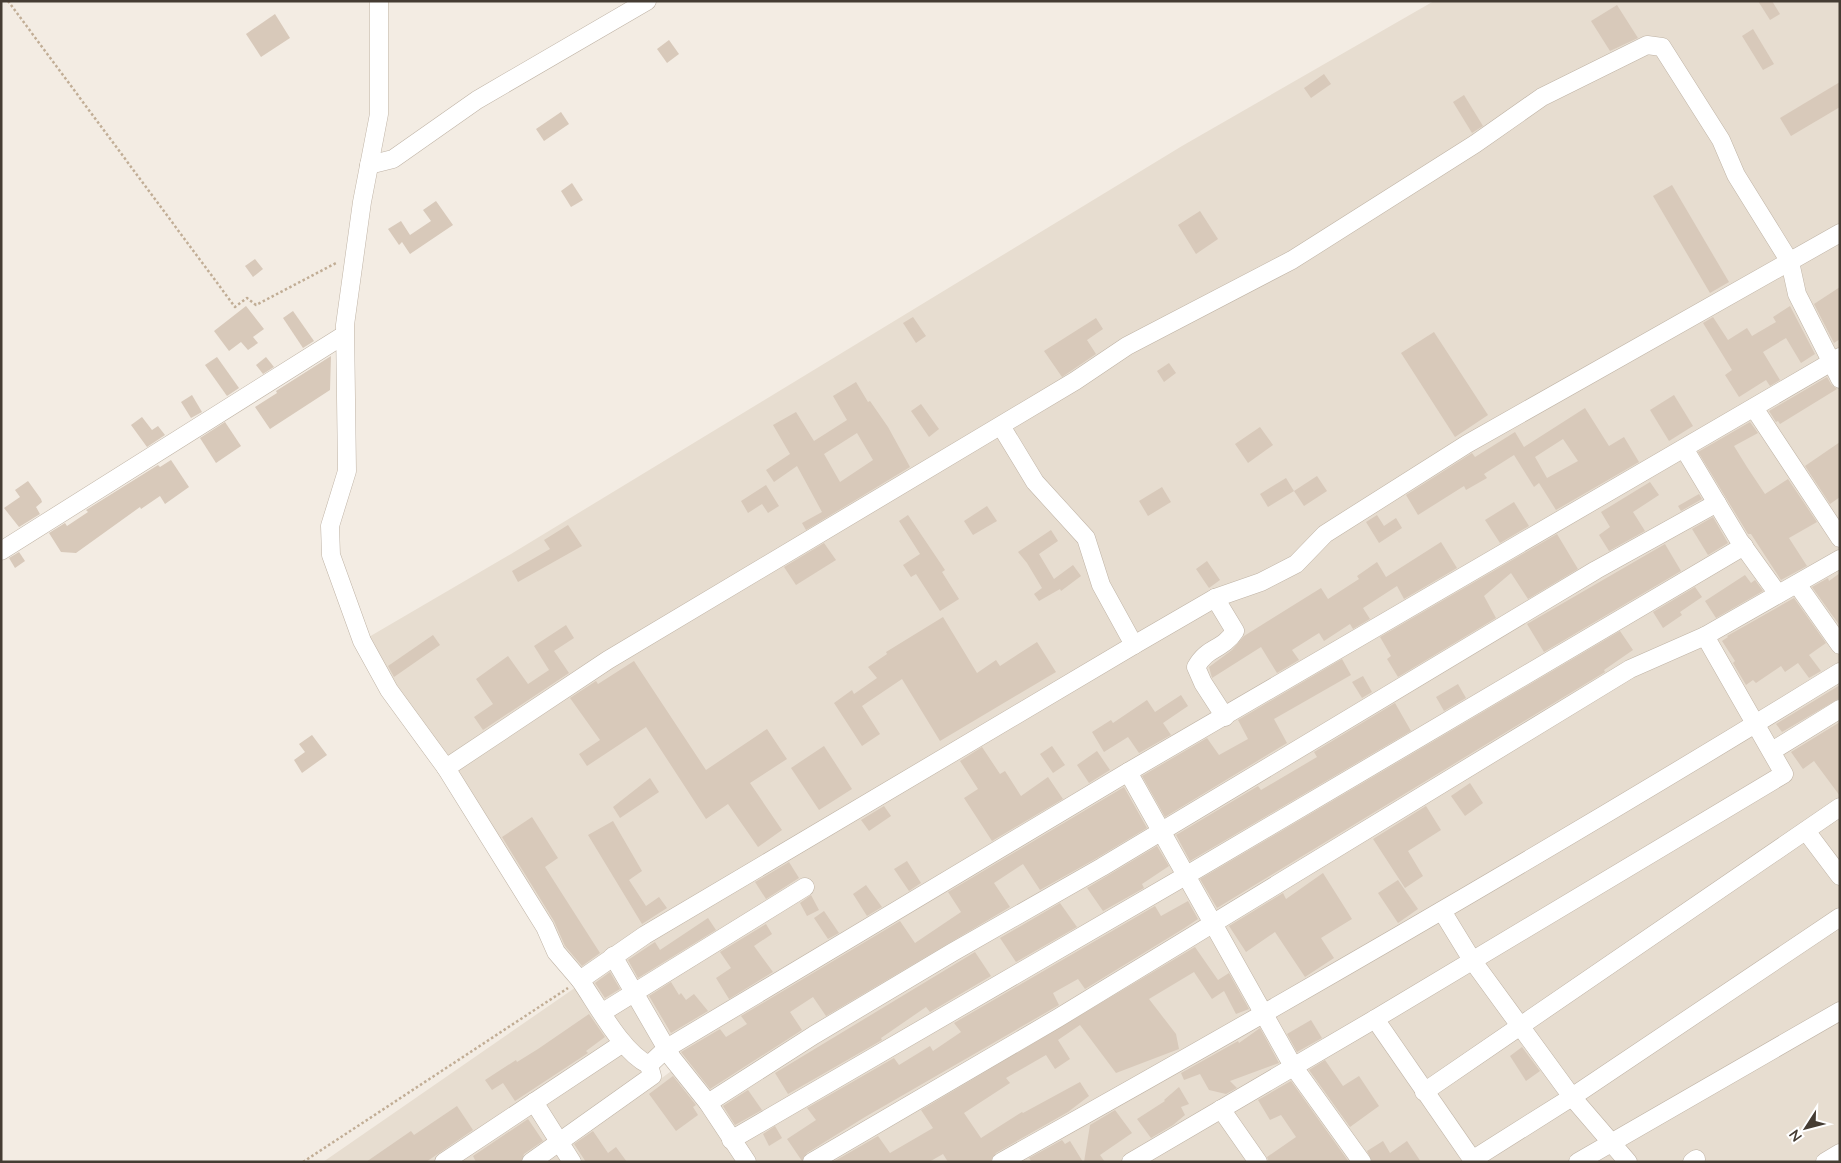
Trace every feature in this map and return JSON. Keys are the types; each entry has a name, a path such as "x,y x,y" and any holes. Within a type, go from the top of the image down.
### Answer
{"street":[{"path":"378,1 379,114 355,253 344,335 347,471 330,526 331,555 362,641 389,690 446,768 545,927 556,952 580,980 623,1043 637,1059 649,1065 652,1076 531,1162"},
{"path":"369,165 393,159 477,100 647,1"},
{"path":"446,768 608,660 1075,381 1127,346 1292,260 1475,144 1542,97 1647,45 1662,47 1721,140 1736,175 1790,262 1796,294 1835,360 1840,379"},
{"path":"580,980 613,956 1134,645 1215,598 1262,582 1296,564 1325,534 1467,444 1840,233"},
{"path":"1,551 344,335"},
{"path":"649,1065 666,1048 1128,772 1685,450 1835,360"},
{"path":"1754,408 1840,538"},
{"path":"1000,426 1035,482 1086,538 1101,585 1134,645"},
{"path":"1685,450 1744,546 1778,594"},
{"path":"708,1103 814,1035 1162,830 1596,570 1717,503"},
{"path":"731,1140 1187,875 1744,546"},
{"path":"812,1162 1058,1018 1630,670 1705,636 1840,560"},
{"path":"1797,584 1839,641"},
{"path":"1215,598 1235,631 1228,642 1203,655 1196,667 1202,683 1224,716"},
{"path":"1141,1159 1221,1108 1374,1019 1784,774 1705,636"},
{"path":"1001,1162 1264,1015 1442,911 1840,672"},
{"path":"1772,751 1840,709"},
{"path":"1128,772 1293,1066 1362,1162"},
{"path":"1424,1092 1840,807"},
{"path":"1806,831 1840,876"},
{"path":"603,1012 805,887"},
{"path":"1442,911 1472,960 1520,1027 1572,1097 1612,1141 1628,1162"},
{"path":"1374,1019 1473,1161 1572,1097 1840,917"},
{"path":"613,956 677,1066 708,1103 747,1162"},
{"path":"1578,1162 1840,1011"},
{"path":"444,1162 623,1043"},
{"path":"534,1102 572,1162"},
{"path":"1221,1108 1258,1162"},
{"path":"1825,1162 1840,1153"}],"path":[{"path":"8,1 235,307 246,298 256,305 355,253"},
{"path":"303,1162 580,980"}],"shaded area":[{"path":"1434,1 1840,1 1840,1162 751,1162 671,1054 641,1058 599,1000 362,641 511,554 1182,146"},
{"path":"579,985 655,1083 674,1069 739,1162 323,1162"}],"building":[{"path":"1758,1 1772,1 1780,14 1770,20"},
{"path":"1617,5 1638,38 1610,51 1591,21"},
{"path":"275,14 290,38 261,57 246,34"},
{"path":"1753,29 1774,64 1763,70 1742,36"},
{"path":"669,40 679,54 667,63 657,49"},
{"path":"1324,74 1331,84 1311,98 1304,88"},
{"path":"1840,82 1840,107 1791,136 1780,118"},
{"path":"1464,95 1483,126 1472,133 1453,102"},
{"path":"561,112 569,124 544,141 536,129"},
{"path":"572,183 583,200 571,207 561,191"},
{"path":"1672,185 1729,282 1710,293 1653,196"},
{"path":"436,201 453,225 410,254 402,242 399,245 388,229 401,221 410,235 431,221 423,210"},
{"path":"1200,211 1218,239 1196,254 1178,225"},
{"path":"255,259 263,269 253,277 245,266"},
{"path":"1840,287 1840,339 1834,343 1814,304"},
{"path":"246,306 264,329 253,337 258,343 248,350 241,342 229,351 214,331"},
{"path":"1790,306 1815,354 1801,363 1786,338 1763,352 1780,380 1770,386 1766,380 1739,397 1725,375 1732,370 1703,323 1713,317 1728,340 1747,328 1752,336 1776,322 1773,317"},
{"path":"293,311 314,341 303,348 283,318"},
{"path":"913,317 926,336 916,343 903,323"},
{"path":"1096,318 1103,329 1087,340 1096,354 1062,377 1044,351"},
{"path":"1434,332 1488,415 1455,437 1401,353"},
{"path":"331,356 330,390 270,429 255,407 277,393 276,391"},
{"path":"217,357 239,388 227,396 205,365"},
{"path":"266,357 274,367 263,374 256,365"},
{"path":"1169,363 1176,373 1164,382 1157,371"},
{"path":"1827,377 1837,389 1780,424 1778,421 1776,422 1769,411"},
{"path":"856,382 868,402 870,401 888,427 910,467 806,530 802,523 822,512 797,466 774,482 766,470 790,454 773,425 796,412 814,441 847,420 833,396","holes":["857,433 873,460 840,482 824,454"]},
{"path":"192,395 202,412 191,418 181,402"},
{"path":"1674,395 1693,426 1669,441 1650,410"},
{"path":"921,404 939,429 929,437 911,411"},
{"path":"1585,408 1609,446 1624,437 1639,462 1556,510 1539,483 1534,487 1514,455 1484,474 1487,478 1466,490 1464,486 1418,515 1406,495 1472,453 1475,457 1515,432 1524,447","holes":["1563,439 1578,461 1547,478 1535,457"]},
{"path":"142,417 152,430 158,426 165,435 147,447 131,425"},
{"path":"225,422 241,446 216,463 200,438"},
{"path":"1750,422 1758,433 1734,446 1765,494 1788,479 1817,522 1789,538 1807,566 1781,580 1751,534 1748,534 1698,452"},
{"path":"1260,427 1273,445 1248,463 1235,444"},
{"path":"1840,442 1840,497 1830,504 1805,466"},
{"path":"171,460 189,487 165,504 160,496 141,509 140,507 76,553 61,552 49,533 65,523 67,526 88,512 86,510 158,465 160,467"},
{"path":"1317,476 1327,491 1304,506 1294,491"},
{"path":"1286,478 1294,491 1268,507 1260,494"},
{"path":"28,481 41,499 42,502 36,507 40,514 19,527 4,508 20,497 15,490"},
{"path":"1650,482 1659,495 1633,512 1645,531 1609,551 1599,535 1610,527 1601,512"},
{"path":"766,485 779,506 768,513 762,504 748,513 741,501"},
{"path":"1162,487 1171,502 1148,516 1139,501"},
{"path":"1699,494 1702,499 1681,511 1678,506"},
{"path":"1514,502 1529,526 1500,543 1485,520"},
{"path":"987,506 997,521 973,535 964,521"},
{"path":"908,515 945,570 942,572 959,599 940,611 916,574 911,577 903,565 920,554 899,521"},
{"path":"1377,515 1384,526 1396,518 1402,528 1379,543 1366,522"},
{"path":"1713,517 1728,543 1708,555 1692,529"},
{"path":"568,525 582,546 518,582 512,571 550,549 544,540"},
{"path":"1051,530 1058,541 1039,554 1054,579 1073,565 1081,576 1061,591 1060,589 1039,601 1034,594 1042,588 1018,552"},
{"path":"1557,534 1578,569 1528,599 1511,573 1484,596 1496,618 1398,677 1387,659 1391,656 1380,637"},
{"path":"1441,542 1457,568 1404,599 1397,586 1363,608 1370,619 1353,629 1350,624 1324,641 1319,633 1292,650 1299,660 1277,673 1261,647 1212,678 1209,667 1232,650 1244,636 1321,588 1328,599 1359,579 1357,576 1377,562 1386,577"},
{"path":"824,543 836,560 796,585 784,567"},
{"path":"1665,544 1681,571 1544,652 1527,624"},
{"path":"19,552 25,561 15,568 9,558"},
{"path":"1207,561 1220,580 1209,588 1196,569"},
{"path":"1840,573 1840,626 1812,587 1828,578 1829,581"},
{"path":"1745,575 1751,583 1755,580 1763,591 1716,618 1705,601"},
{"path":"1695,587 1702,597 1680,612 1682,615 1663,628 1653,612"},
{"path":"1794,598 1826,643 1809,655 1821,671 1809,678 1798,663 1785,672 1781,666 1756,683 1753,680 1746,685 1733,663 1735,661 1722,641 1727,636"},
{"path":"943,617 977,673 996,660 1000,666 1037,642 1056,672 940,741 902,679 862,706 880,734 862,746 834,703 852,690 854,694 877,678 868,667 887,654 886,652"},
{"path":"566,625 574,638 554,651 569,673 483,730 474,717 493,704 476,679 508,656 528,684 549,670 534,646"},
{"path":"1620,631 1633,650 1604,670 1605,672 1217,908 1200,879"},
{"path":"433,635 440,645 394,677 388,666"},
{"path":"1342,659 1351,675 1274,719 1287,743 1165,817 1142,776 1207,738 1219,755 1248,739 1238,720"},
{"path":"634,661 706,770 767,729 787,759 750,783 782,830 758,847 728,804 706,819 646,727 587,766 579,754 600,740 570,698 596,681 598,684"},
{"path":"1363,676 1372,692 1362,698 1352,682"},
{"path":"1458,684 1466,698 1444,711 1436,697"},
{"path":"1840,685 1840,698 1782,732 1776,724"},
{"path":"1181,695 1188,706 1163,723 1171,735 1139,753 1128,737 1104,752 1092,732 1111,720 1113,723 1147,700 1155,712"},
{"path":"1395,703 1411,731 1190,861 1176,835 1258,786 1261,790 1317,757 1314,752"},
{"path":"1840,722 1840,796 1814,761 1803,769 1791,752"},
{"path":"312,735 327,755 302,773 294,760 305,752 299,744"},
{"path":"824,746 852,789 819,810 791,768"},
{"path":"1052,746 1065,765 1053,773 1040,754"},
{"path":"982,747 1000,774 1005,771 1021,796 1048,777 1063,799 992,841 964,798 978,789 960,761"},
{"path":"1097,751 1110,770 1089,783 1077,765"},
{"path":"650,778 659,792 620,818 613,807"},
{"path":"1470,783 1483,803 1465,816 1451,796"},
{"path":"1124,787 1147,828 1097,858 1040,890 1023,864 994,883 1010,907 826,1016 813,997 790,1012 802,1030 710,1089 681,1052 720,1029 726,1037 747,1024 741,1016 900,921 915,943 961,912 948,892"},
{"path":"884,806 891,816 869,831 861,820"},
{"path":"1426,806 1441,830 1408,851 1423,876 1405,888 1373,839"},
{"path":"532,817 558,858 545,867 600,953 582,966 565,946 554,921 502,837"},
{"path":"613,821 642,871 629,880 646,906 659,897 667,908 642,924 588,835"},
{"path":"1157,846 1169,866 1142,884 1144,888 1103,911 1087,888"},
{"path":"907,861 921,883 909,891 894,869"},
{"path":"789,862 799,878 766,899 755,882"},
{"path":"1323,873 1352,919 1321,938 1334,958 1305,977 1275,932 1246,952 1229,926 1283,893 1286,899"},
{"path":"1398,880 1418,909 1398,923 1378,893"},
{"path":"866,885 882,907 867,916 853,894"},
{"path":"811,895 819,910 807,916 800,903"},
{"path":"1188,901 1198,919 1085,989 1078,979 1053,993 1059,1005 865,1117 807,1153 802,1161 787,1139 816,1120 807,1108 894,1058 899,1065 930,1046 933,1051 961,1032 954,1023 1155,906 1161,916"},
{"path":"1060,903 1077,927 1016,962 1000,938"},
{"path":"824,911 839,933 828,939 814,918"},
{"path":"708,918 716,930 638,978 628,960 655,942 660,950"},
{"path":"766,924 772,934 754,946 773,972 729,999 716,978 731,968 720,952"},
{"path":"1195,947 1218,980 1229,973 1249,1009 1236,1014 1224,991 1212,999 1194,972 1149,999 1176,1034 1179,1049 1116,1073 1080,1025 1058,1040 1070,1059 1055,1069 1046,1055 1006,1078 1010,1083 964,1113 981,1138 1022,1112 1080,1082 1089,1096 1068,1112 996,1153 990,1162 948,1162 943,1154 929,1162 833,1162 878,1136 890,1153 933,1128 921,1110"},
{"path":"975,952 991,976 930,1012 926,1007 881,1038 882,1040 788,1094 775,1073"},
{"path":"610,972 620,989 605,998 595,983"},
{"path":"671,982 679,995 681,993 686,1000 694,994 708,1011 671,1033 649,996"},
{"path":"589,1014 605,1037 586,1051 588,1053 515,1101 503,1083 492,1090 485,1080 516,1060 517,1062 538,1049"},
{"path":"1311,1020 1322,1038 1297,1052 1287,1034"},
{"path":"1260,1028 1279,1063 1230,1081 1237,1088 1226,1094 1209,1090 1200,1074 1184,1080 1181,1073 1238,1041 1239,1043"},
{"path":"1522,1047 1540,1071 1526,1081 1510,1056"},
{"path":"1325,1060 1343,1086 1359,1076 1379,1106 1350,1127 1309,1070"},
{"path":"673,1076 696,1105 693,1107 698,1115 676,1131 649,1094"},
{"path":"1291,1081 1349,1162 1269,1162 1267,1157 1296,1137 1281,1115 1270,1120 1258,1100"},
{"path":"1179,1087 1189,1104 1181,1107 1185,1115 1173,1125 1151,1138 1137,1119 1165,1101"},
{"path":"748,1090 762,1110 735,1125 723,1106"},
{"path":"457,1106 473,1130 426,1162 366,1162 411,1131 414,1135"},
{"path":"1115,1110 1132,1133 1100,1155 1105,1162 1084,1162 1090,1125"},
{"path":"528,1119 543,1141 524,1154 521,1162 476,1162 473,1156"},
{"path":"775,1126 782,1138 769,1146 763,1134"},
{"path":"593,1131 608,1153 616,1147 627,1162 586,1162 574,1144"},
{"path":"1062,1140 1065,1144 1070,1141 1083,1162 1032,1162 1029,1158"},
{"path":"1383,1141 1390,1153 1407,1141 1421,1162 1372,1162 1367,1151"}]}
